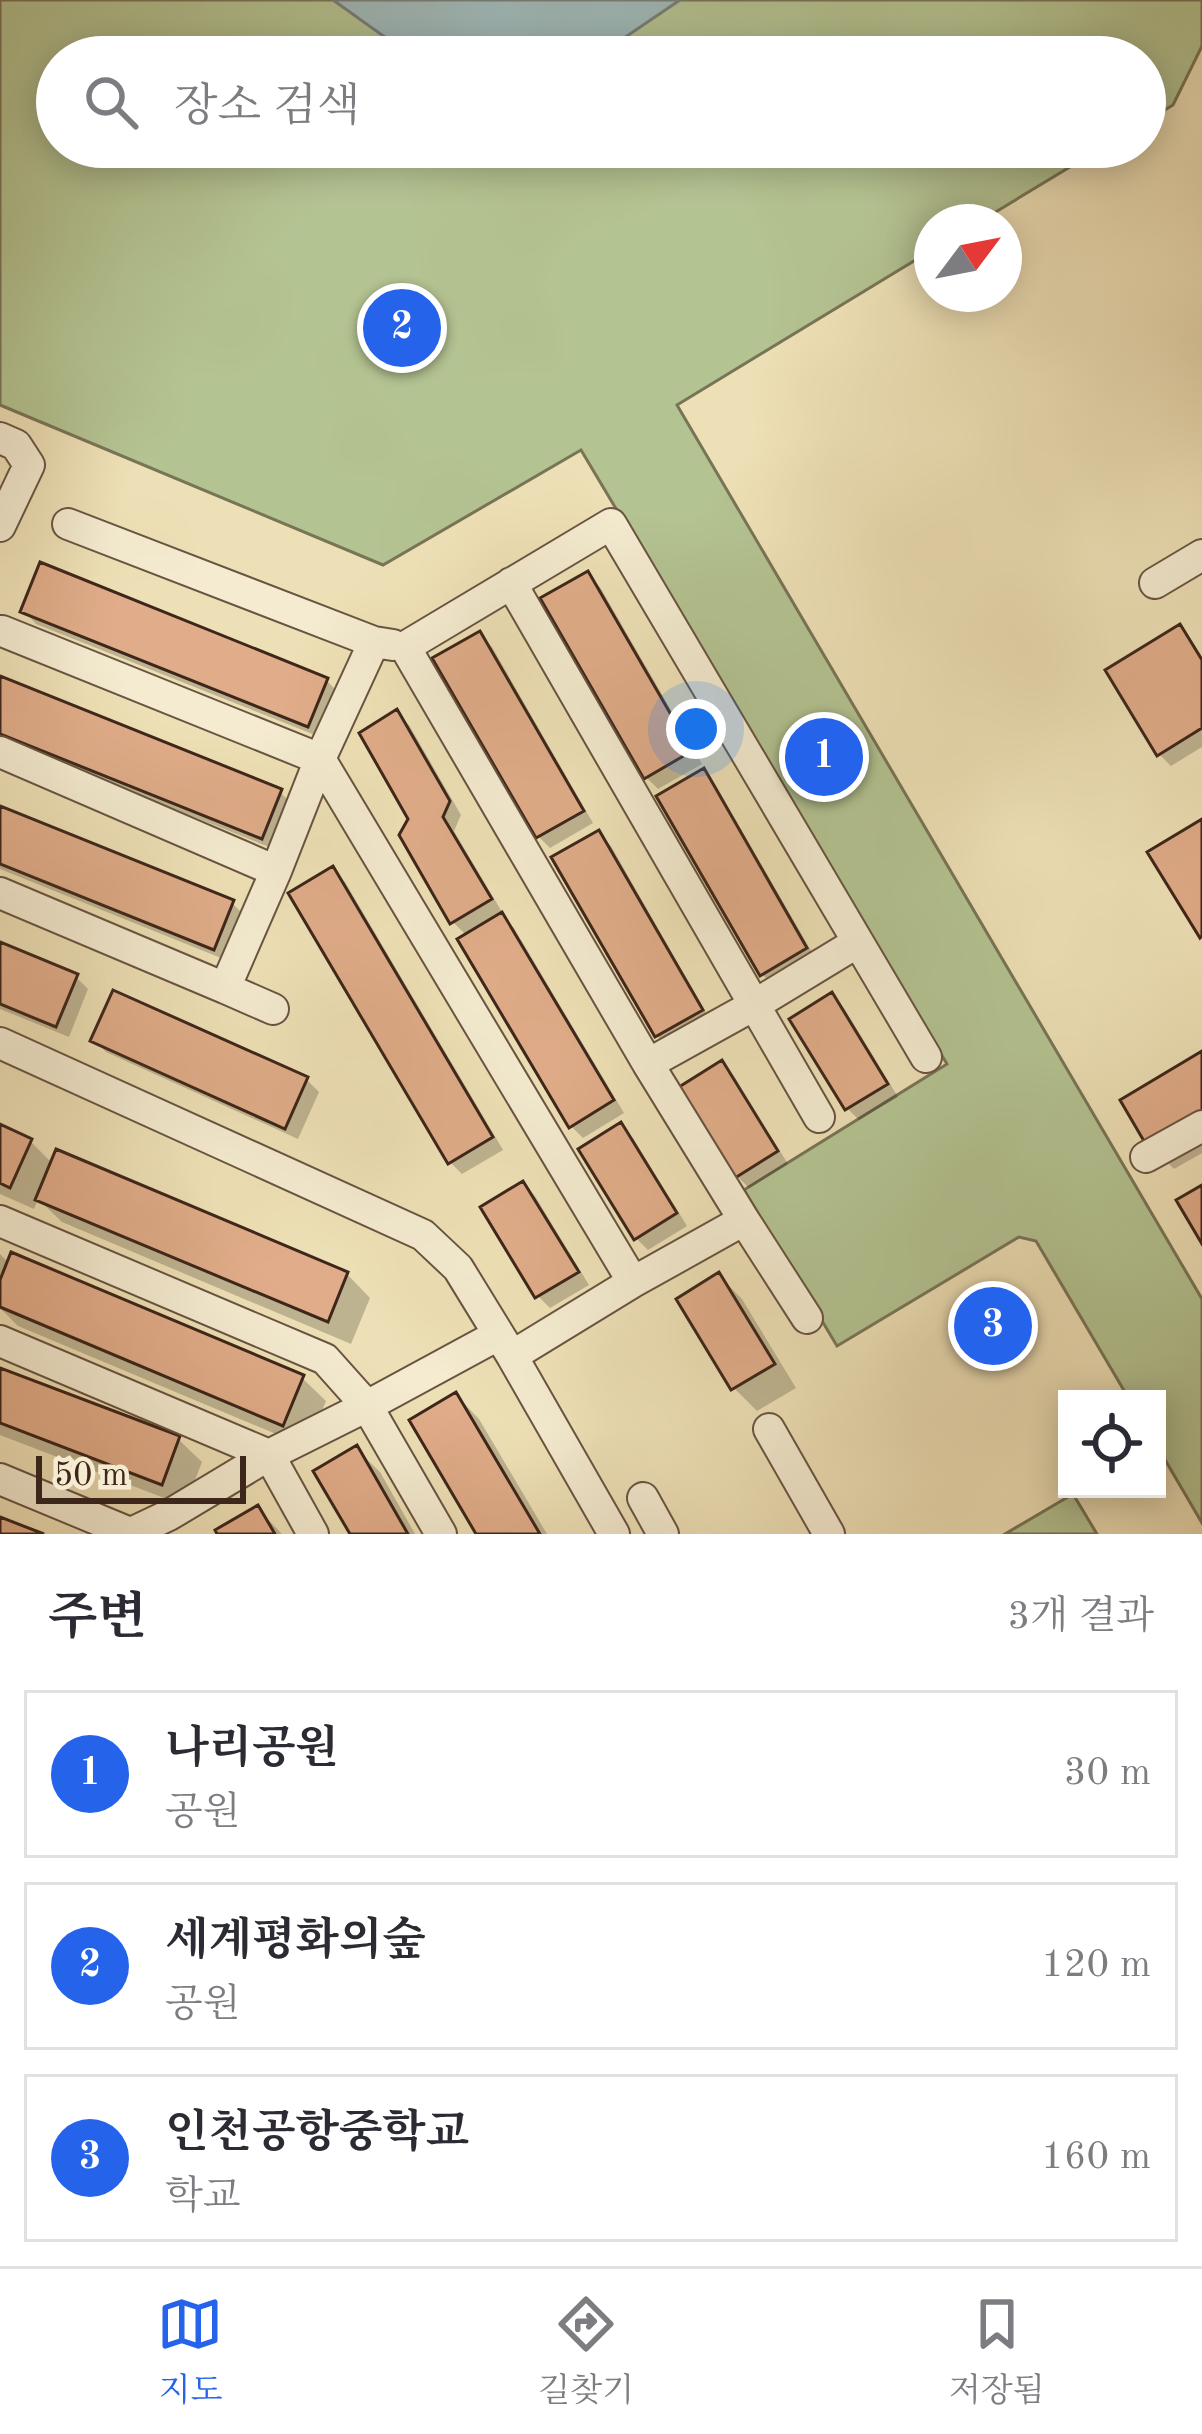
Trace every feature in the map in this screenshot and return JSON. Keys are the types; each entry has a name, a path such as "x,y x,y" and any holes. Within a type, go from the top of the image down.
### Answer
{"street":[{"path":"0,438 16,445 29,465 0,526"},
{"path":"68,524 389,645 807,1318"},
{"path":"225,988 320,759 389,645 511,583 611,524 926,1057"},
{"path":"1155,583 1202,555"},
{"path":"511,583 819,1117"},
{"path":"2,632 320,759 633,1282"},
{"path":"0,752 276,871"},
{"path":"0,892 273,1009"},
{"path":"648,1064 858,942"},
{"path":"0,1043 423,1235 458,1268 614,1534"},
{"path":"1146,1157 1202,1126"},
{"path":"0,1479 129,1533 175,1524 269,1455 633,1282 744,1220"},
{"path":"0,1221 325,1359 368,1406 441,1534"},
{"path":"0,1341 269,1455 314,1534"},
{"path":"769,1429 830,1534"},
{"path":"643,1498 664,1534"}],"green space":[{"path":"0,0 1202,0 1202,46 1173,105 1166,109 1166,36 36,36 36,168 1068,168 1009,204 914,204 914,261 677,405 1202,1299 1202,1523 1166,1461 1166,1390 1124,1390 1036,1241 1019,1237 837,1346 744,1190 947,1064 581,450 383,565 0,405"},
{"path":"1066,1498 1075,1498 1097,1534 1005,1534"}],"water":[{"path":"333,0 680,0 627,36 383,36"}],"building":[{"path":"40,562 328,678 308,727 20,612"},
{"path":"588,571 692,751 644,779 540,598"},
{"path":"1180,624 1202,660 1202,728 1157,756 1105,670"},
{"path":"480,631 584,811 536,838 432,658"},
{"path":"0,676 282,789 262,839 0,734"},
{"path":"397,709 450,801 443,817 492,899 450,924 399,835 408,819 359,733"},
{"path":"704,768 807,948 760,976 656,796"},
{"path":"0,806 234,900 214,950 0,864"},
{"path":"1202,819 1202,936 1200,938 1147,852"},
{"path":"599,830 703,1010 655,1037 551,857"},
{"path":"333,866 493,1137 448,1164 288,893"},
{"path":"502,912 614,1100 569,1128 457,939"},
{"path":"0,942 78,974 56,1027 0,1004"},
{"path":"113,990 308,1077 285,1129 90,1041"},
{"path":"832,992 888,1084 845,1110 789,1019"},
{"path":"1202,1051 1202,1116 1148,1148 1120,1100"},
{"path":"722,1060 778,1151 735,1178 679,1087"},
{"path":"621,1122 677,1213 634,1240 578,1149"},
{"path":"0,1124 32,1139 10,1188 0,1183"},
{"path":"56,1149 348,1272 328,1322 35,1200"},
{"path":"523,1181 579,1272 535,1298 480,1207"},
{"path":"1202,1185 1202,1244 1176,1200"},
{"path":"11,1252 304,1375 283,1426 0,1307 0,1280"},
{"path":"719,1272 775,1364 731,1390 676,1299"},
{"path":"0,1368 180,1436 162,1485 0,1423"},
{"path":"456,1392 540,1534 476,1534 409,1420"},
{"path":"357,1445 408,1534 350,1534 313,1471"},
{"path":"258,1505 275,1534 217,1534 215,1530"},
{"path":"0,1517 44,1534 0,1534"}],"place":[{"name":"세계평화의숲","path":"402,328"},
{"name":"나리공원","path":"824,757"},
{"name":"인천공항중학교","path":"993,1326"}]}
